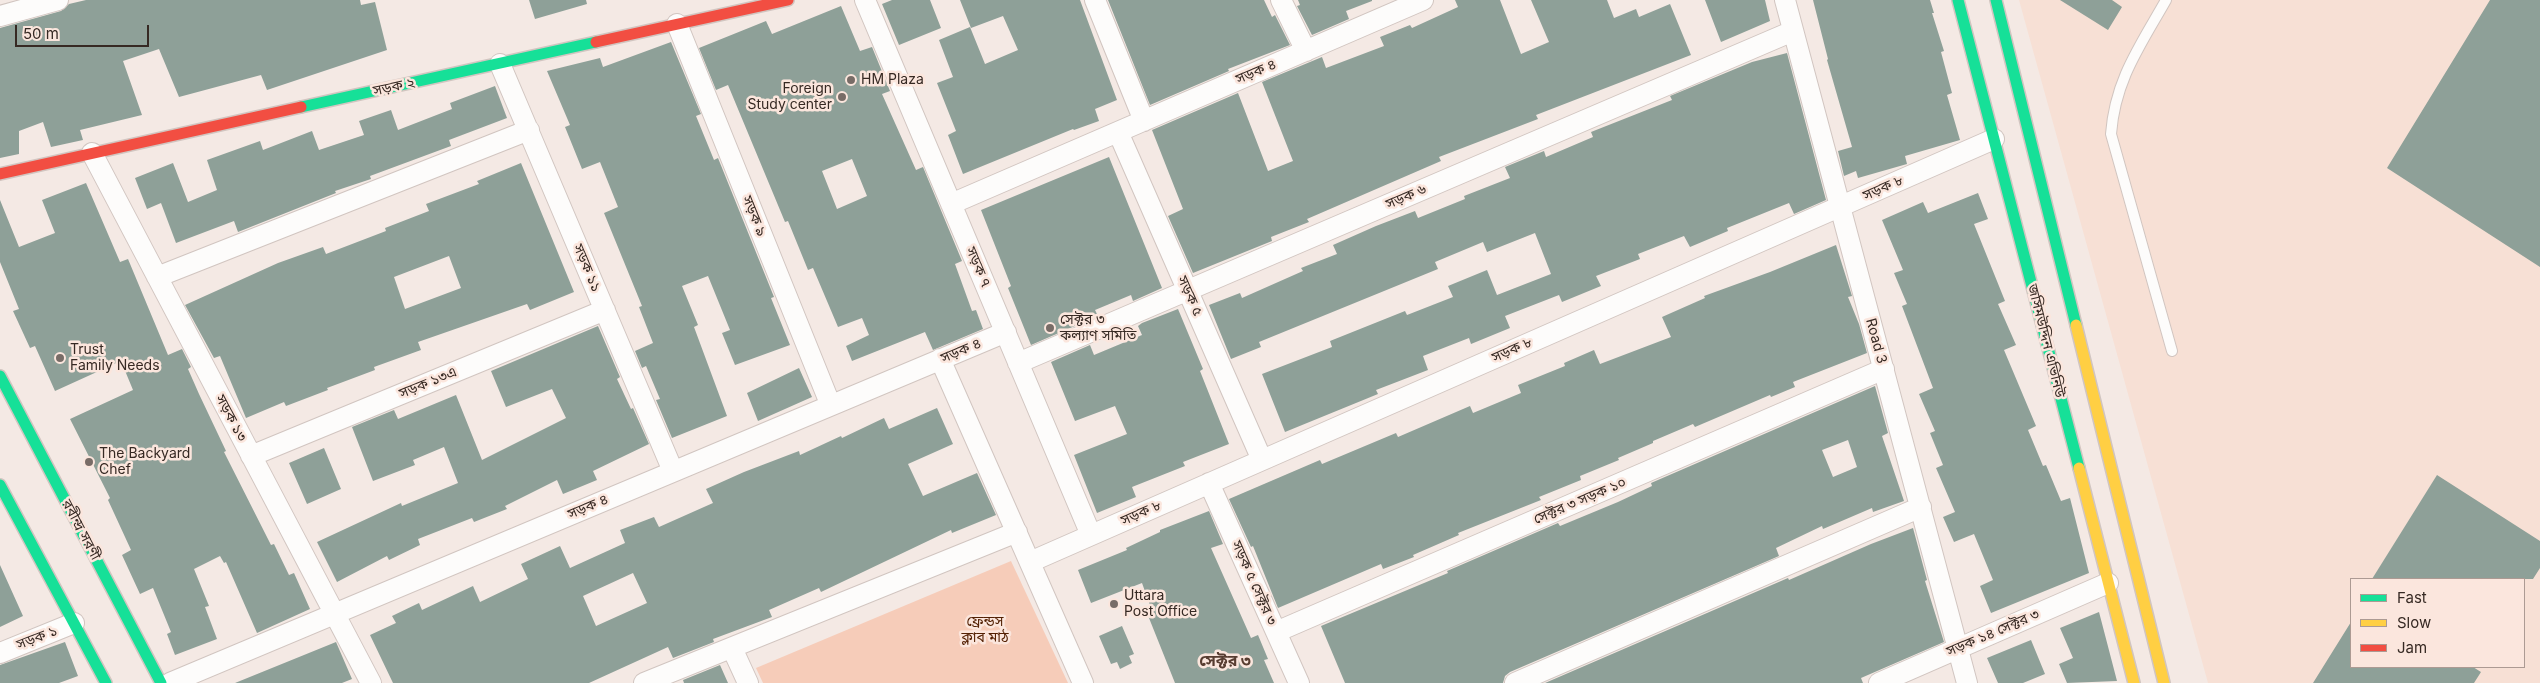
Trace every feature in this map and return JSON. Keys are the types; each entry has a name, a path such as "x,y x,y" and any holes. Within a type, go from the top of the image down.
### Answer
{"street":[{"path":"0,16 58,0"},
{"name":"সড়ক ২","path":"0,174 788,0"},
{"name":"সড়ক ৭","path":"865,0 1092,535"},
{"path":"1095,0 1144,121"},
{"path":"1282,0 1306,51"},
{"name":"সড়ক ৪","path":"951,204 1423,0"},
{"name":"Road 3","path":"1785,0 1967,683"},
{"name":"জসিমউদ্দিন এভিনিউ","path":"1958,0 2134,683"},
{"path":"1997,1 2164,683"},
{"name":"সড়ক ৯","path":"677,24 828,402 826,407"},
{"name":"সড়ক ৬","path":"1018,363 1793,31"},
{"name":"সড়ক ১১","path":"500,64 670,464 670,473"},
{"path":"157,277 529,130"},
{"name":"সড়ক ৫","path":"1118,132 1262,460"},
{"name":"সড়ক ৮","path":"1030,562 1994,139"},
{"name":"সড়ক ১৩","path":"92,154 371,683"},
{"name":"সড়ক ১৩এ","path":"251,456 605,310"},
{"name":"সড়ক ৪","path":"170,683 1006,332"},
{"path":"940,359 1084,683"},
{"name":"সেক্টর ৩ সড়ক ১০","path":"1276,632 1884,369"},
{"name":"রবীন্দ্র সরণী","path":"0,376 161,683"},
{"name":"সড়ক ৫ সেক্টর ৩","path":"1209,483 1299,683"},
{"path":"0,484 106,683"},
{"path":"1515,683 1921,507"},
{"path":"644,683 1017,532"},
{"name":"সড়ক ১৪ সেক্টর ৩","path":"1879,683 2108,583"},
{"name":"সড়ক ১","path":"0,652 74,623"},
{"path":"732,648 748,683"}],"lane":[{"path":"2166,0 2127,69 2113,108 2111,134 2172,351"}],"shaded area":[{"path":"2019,0 2540,0 2540,683 2208,683"}],"green space":[{"name":"ফ্রেন্ডস ক্লাব মাঠ","path":"1011,561 1068,683 763,683 756,668"}],"building":[{"path":"86,0 360,0 361,5 375,2 387,50 267,90 261,75 179,97 159,49 123,61 142,115 80,130 83,140 51,147 43,122 19,131 19,154 0,158 0,28 61,11 69,4"},
{"path":"529,0 586,0 587,4 535,19"},
{"path":"892,0 930,0 941,28 899,45 882,4"},
{"path":"960,0 1080,0 1117,100 1095,109 1099,121 1073,129 963,174 948,135 956,131 937,83 953,77 939,40 970,27 985,64 1018,50 1003,16 971,28"},
{"path":"1108,0 1264,0 1272,17 1275,15 1290,45 1228,69 1229,71 1150,105"},
{"path":"1298,0 1372,1 1346,11 1349,19 1312,35 1297,6 1300,5"},
{"path":"1455,0 1500,0 1521,54 1549,42 1531,0 1607,0 1614,18 1636,9 1639,17 1670,4 1691,55 1536,115 1538,119 1439,157 1441,161 1307,219 1309,222 1271,237 1272,241 1193,273 1168,216 1183,209 1152,130 1238,93 1268,171 1293,161 1262,82 1322,57 1326,68 1384,46 1380,37 1410,25 1412,28 1458,7"},
{"path":"1705,0 1765,0 1770,21 1721,42"},
{"path":"1813,0 1930,0 1934,13 1932,13 1944,51 1941,52 1952,93 1947,95 1960,140 1905,156 1907,164 1858,178 1856,171 1844,176 1838,151 1852,147 1827,60"},
{"path":"2060,0 2112,0 2122,7 2108,30"},
{"path":"2490,0 2540,0 2540,267 2387,168"},
{"path":"841,6 860,51 872,47 890,91 882,94 916,170 923,167 962,261 955,264 972,311 976,310 983,329 933,350 925,332 852,361 846,346 869,335 862,318 838,327 813,268 808,270 788,221 785,222 728,85 716,90 699,48 766,21 772,34","holes":["852,159 867,196 837,209 822,171"]},
{"path":"671,42 701,114 696,116 714,160 718,158 774,297 771,298 790,345 735,365 722,333 730,330 708,276 682,286 698,325 694,327 727,416 672,438 656,400 660,399 646,366 642,368 635,351 653,343 639,307 642,306 604,213 618,207 600,162 582,169 565,127 570,125 547,71 600,58 603,67"},
{"path":"1787,53 1826,200 1794,214 1789,203 1727,228 1728,231 1690,247 1684,236 1638,254 1640,259 1596,276 1601,286 1562,302 1559,295 1505,316 1510,328 1471,344 1469,338 1423,356 1428,370 1376,390 1378,394 1285,432 1262,374 1332,347 1330,341 1405,311 1407,315 1453,297 1448,286 1487,270 1497,295 1551,274 1535,233 1487,252 1483,242 1435,262 1438,269 1259,342 1261,347 1231,359 1209,305 1240,293 1242,298 1303,271 1301,268 1337,254 1333,245 1376,226 1415,211 1418,218 1465,199 1464,196 1510,178 1505,167 1544,151 1546,157 1593,137 1591,132 1672,100 1670,96 1752,62"},
{"path":"495,86 507,118 449,140 451,146 370,176 371,179 335,191 336,193 238,232 234,221 176,243 161,203 147,209 135,178 173,163 188,202 217,190 207,160 260,141 263,150 312,131 319,150 364,135 359,121 391,110 398,130 452,109 450,103"},
{"path":"1109,157 1162,288 1133,301 1131,295 1095,310 1098,316 1031,345 1008,288 1011,286 981,210"},
{"path":"521,163 574,292 530,310 527,304 418,342 421,350 374,367 375,370 327,388 328,390 286,406 284,402 246,418 220,356 214,358 185,305 278,263 323,247 326,254 386,231 385,228 429,211 426,204 479,184 477,181","holes":["449,256 461,288 405,309 394,277"]},
{"path":"86,183 120,262 128,259 168,355 182,349 191,367 188,369 226,451 224,452 271,545 274,544 289,575 294,573 310,609 257,633 226,562 224,563 220,556 194,569 209,606 205,607 217,639 175,655 167,634 171,632 153,588 140,594 122,555 131,550 108,500 110,498 70,419 133,390 121,361 55,391 35,346 30,348 13,311 19,309 0,262 0,200 19,247 55,233 42,200"},
{"path":"1978,193 1988,219 1974,224 2005,301 1998,304 2016,345 2004,350 2036,426 2028,430 2043,466 2046,465 2061,501 2070,498 2089,573 1991,613 1980,586 1993,580 1974,534 1954,542 1943,517 1955,512 1936,468 1943,465 1930,433 1935,431 1919,394 1933,388 1902,306 1907,304 1894,273 1903,270 1882,220 1923,202 1928,213"},
{"path":"1836,245 1852,296 1848,297 1859,324 1867,353 1793,382 1795,387 1771,397 1770,395 1695,427 1693,424 1653,441 1653,443 1618,458 1619,460 1580,476 1581,480 1539,497 1541,500 1458,533 1459,535 1413,555 1414,557 1383,569 1381,564 1278,608 1253,546 1251,547 1229,499 1320,460 1322,464 1396,433 1398,437 1470,406 1473,413 1521,393 1518,385 1565,366 1564,363 1594,350 1600,364 1671,337 1662,317 1705,298 1704,296"},
{"path":"1178,309 1203,369 1200,371 1229,444 1183,462 1185,466 1132,487 1136,497 1097,513 1074,455 1127,434 1115,406 1075,421 1051,362 1090,345 1094,355 1142,335 1138,326 1142,323"},
{"path":"598,326 620,377 617,379 631,409 633,408 649,444 593,471 597,480 563,494 557,480 505,506 507,509 474,522 472,518 418,539 420,545 389,560 387,556 337,582 317,542 401,503 402,506 458,483 444,447 413,460 415,465 373,481 352,427 394,410 398,419 456,395 482,460 566,418 552,389 506,407 491,371"},
{"path":"799,368 812,397 758,421 747,393"},
{"path":"1875,386 1888,433 1882,436 1904,501 1873,512 1872,508 1823,529 1822,526 1776,548 1779,556 1510,672 1505,676 1503,683 1345,683 1321,626 1448,573 1447,571 1558,523 1560,526 1618,502 1652,486 1651,483","holes":["1848,440 1857,467 1833,477 1822,450"]},
{"path":"937,408 953,444 908,464 923,496 977,473 996,515 952,533 951,530 821,592 819,588 769,610 772,617 713,639 714,642 673,658 668,647 589,683 393,683 370,635 396,623 392,616 419,603 422,610 473,586 480,602 528,579 521,564 560,546 570,568 625,543 620,530 654,517 659,527 713,503 706,489 744,472 799,451 800,455 884,418 889,429","holes":["633,573 647,603 596,626 583,596"]},
{"path":"324,448 341,489 307,504 289,463"},
{"path":"2437,475 2540,541 2540,568 2533,579 2373,578"},
{"path":"1209,511 1223,544 1211,548 1251,638 1258,635 1268,659 1264,660 1274,683 1175,683 1147,613 1152,611 1142,583 1091,603 1078,570 1127,550 1126,548 1160,532 1160,530"},
{"path":"1913,528 1927,580 1925,581 1944,642 1861,678 1863,683 1545,683 1788,578 1789,580"},
{"path":"0,565 23,616 0,627"},
{"path":"2099,612 2117,681 2067,683 2059,664 2073,658 2060,628"},
{"path":"2350,624 2350,668 2475,668 2481,672 2474,683 2313,683"},
{"path":"1122,626 1134,654 1129,656 1132,663 1120,669 1117,662 1111,664 1099,636"},
{"path":"2031,640 2045,674 2023,683 1998,683 1987,658"},
{"path":"65,642 78,676 59,683 0,683 0,665"},
{"path":"336,642 352,679 342,683 235,683"},
{"path":"720,665 728,683 684,683 683,680"}],"traffic: fast":[{"path":"1958,0 2079,468"},
{"path":"1996,0 2076,325"},
{"path":"301,107 596,42"},
{"path":"0,376 161,683"},
{"path":"0,485 106,683"}],"traffic: slow":[{"path":"2076,325 2164,683"},
{"path":"2079,468 2134,683"}],"traffic: jam":[{"path":"596,42 788,0"},
{"path":"0,174 301,107"}],"place":[{"name":"HM Plaza","path":"851,80"},
{"name":"Foreign Study center","path":"842,97"},
{"name":"সেক্টর ৩ কল্যাণ সমিতি","path":"1050,328"},
{"name":"Trust Family Needs","path":"60,358"},
{"name":"The Backyard Chef","path":"89,462"},
{"name":"Uttara Post Office","path":"1114,604"}],"district":[{"name":"সেক্টর ৩","path":"1225,661"}]}
